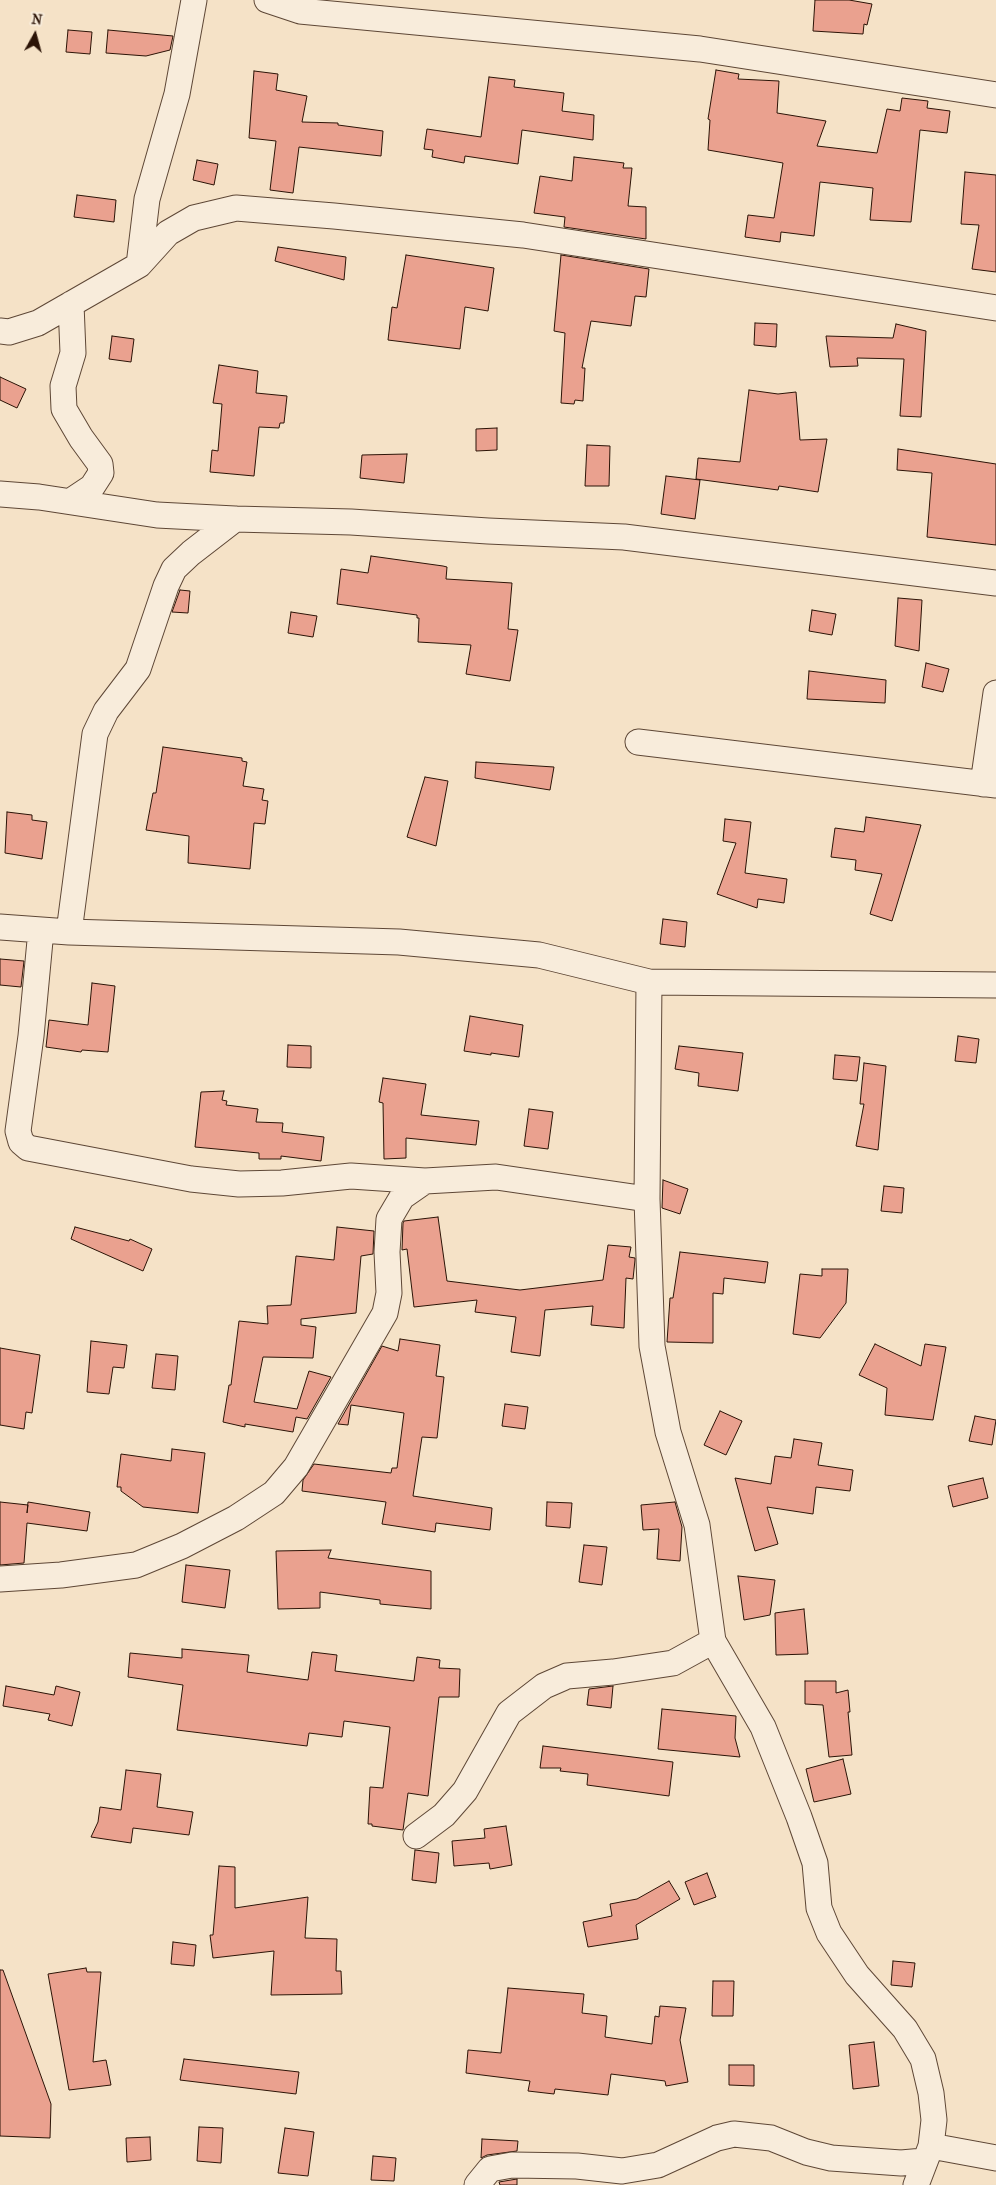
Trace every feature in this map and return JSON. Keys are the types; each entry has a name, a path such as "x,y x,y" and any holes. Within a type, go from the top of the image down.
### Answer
{"street":[{"path":"139,265 147,199 176,94 194,0"},
{"path":"267,0 300,11 700,49 996,95"},
{"path":"0,331 9,332 38,323 139,265 168,233 194,218 236,208 523,235 996,308"},
{"path":"70,501 92,487 101,473 100,464 81,438 64,409 63,386 73,353 71,304"},
{"path":"0,494 70,501 156,515 351,522 624,537 996,583"},
{"path":"68,932 95,734 106,711 138,669 166,586 174,569 191,553 235,519"},
{"path":"638,742 990,784 996,693"},
{"path":"0,927 68,932 398,942 540,955 648,982 996,985"},
{"path":"41,930 31,1036 18,1131 21,1142 28,1148 190,1179 239,1184 282,1183 351,1176 425,1181 496,1177 647,1199"},
{"path":"648,982 647,1199 652,1346 668,1432 697,1525 713,1642 762,1727 799,1816 815,1863 819,1908 829,1933 857,1975 905,2029 923,2059 931,2093 934,2120 928,2154 916,2185"},
{"path":"0,1580 61,1575 136,1565 182,1546 236,1518 274,1493 296,1467 385,1313 389,1293 386,1252 389,1219 402,1197 425,1181"},
{"path":"416,1836 444,1815 465,1791 509,1713 544,1686 568,1676 673,1664 713,1642"},
{"path":"477,2185 490,2169 512,2165 577,2166 622,2171 658,2166 717,2138 734,2134 771,2138 806,2152 831,2158 892,2163 928,2154 996,2158"}],"building":[{"path":"815,0 849,0 872,4 867,25 864,24 863,34 813,31"},
{"path":"68,30 92,32 90,54 66,52"},
{"path":"108,30 173,36 170,50 146,56 106,53"},
{"path":"716,70 739,74 738,79 779,81 777,113 826,121 817,146 877,153 887,109 900,111 902,98 928,101 927,108 950,111 947,133 920,130 911,222 870,220 873,188 820,182 814,236 781,232 780,242 745,237 748,215 774,218 783,163 708,150 710,120 708,119"},
{"path":"254,71 278,74 276,90 307,96 302,122 338,123 338,125 383,131 381,156 299,147 293,193 270,190 276,141 249,138"},
{"path":"489,77 515,80 514,87 564,93 562,111 594,115 593,140 522,130 518,164 465,156 464,163 432,157 433,150 424,149 427,129 481,137"},
{"path":"574,157 624,163 623,168 632,168 628,206 646,207 646,239 564,227 565,217 534,213 540,176 572,181"},
{"path":"197,160 218,164 214,185 193,180"},
{"path":"965,172 996,175 996,272 972,269 979,225 961,224"},
{"path":"77,195 116,200 114,222 74,217"},
{"path":"278,247 346,257 344,280 275,261"},
{"path":"406,255 494,268 488,311 465,307 460,349 388,340 392,307 397,308"},
{"path":"561,255 649,269 646,297 635,296 631,326 591,321 582,368 585,368 583,401 575,400 574,404 561,403 565,333 554,331"},
{"path":"755,323 777,324 776,347 754,345"},
{"path":"896,324 926,331 921,417 900,416 904,359 857,358 858,366 830,367 826,336 893,338"},
{"path":"112,336 134,339 131,362 109,359"},
{"path":"219,365 258,371 256,393 287,396 284,423 280,423 279,428 259,427 254,476 210,472 212,450 218,451 222,404 213,403"},
{"path":"0,377 26,389 17,408 0,400"},
{"path":"749,390 778,394 796,392 800,440 827,439 818,492 779,486 778,490 696,479 698,458 740,462"},
{"path":"497,428 497,450 476,451 476,429"},
{"path":"587,445 610,446 609,486 585,486"},
{"path":"898,449 996,464 996,545 927,537 932,473 897,470"},
{"path":"407,454 404,483 360,478 362,455"},
{"path":"666,476 700,480 695,519 661,514"},
{"path":"371,556 447,567 446,579 512,583 508,629 518,630 510,681 466,674 471,645 418,642 419,618 417,618 417,615 337,604 341,569 368,573"},
{"path":"180,590 190,591 188,613 172,612"},
{"path":"898,598 922,600 919,651 895,646"},
{"path":"812,610 836,614 832,635 809,631"},
{"path":"291,612 317,616 313,637 288,633"},
{"path":"926,663 949,669 943,692 922,687"},
{"path":"809,671 886,680 885,703 807,699"},
{"path":"163,747 242,758 242,761 247,762 243,786 264,789 262,800 268,801 265,824 254,823 250,869 188,863 189,836 146,830 153,793 156,793"},
{"path":"476,762 554,767 550,790 475,778"},
{"path":"425,777 448,781 436,846 407,837"},
{"path":"7,812 32,815 32,820 47,822 42,859 5,853"},
{"path":"866,817 921,825 892,921 870,914 882,874 855,870 856,860 831,857 835,828 864,832"},
{"path":"725,819 751,822 745,873 787,879 784,903 758,899 757,908 717,894 736,843 723,841"},
{"path":"663,919 687,922 685,947 660,944"},
{"path":"0,959 24,961 21,987 0,985"},
{"path":"92,983 115,986 108,1052 82,1050 81,1052 46,1047 49,1020 88,1025"},
{"path":"470,1016 523,1025 519,1057 464,1051"},
{"path":"958,1036 979,1039 976,1063 955,1061"},
{"path":"288,1045 311,1046 311,1068 287,1067"},
{"path":"679,1046 743,1053 738,1091 698,1086 699,1073 675,1069"},
{"path":"835,1055 860,1057 857,1081 833,1079"},
{"path":"864,1063 886,1066 878,1150 856,1146 864,1104 860,1104"},
{"path":"383,1078 426,1084 421,1115 479,1121 476,1145 406,1138 406,1158 384,1159 383,1103 379,1102"},
{"path":"224,1091 222,1100 227,1101 226,1105 258,1109 256,1122 283,1123 282,1132 324,1137 321,1161 281,1156 281,1159 259,1159 259,1153 195,1147 201,1092"},
{"path":"529,1109 553,1112 548,1149 524,1146"},
{"path":"663,1180 688,1189 680,1214 662,1208"},
{"path":"884,1186 904,1188 902,1213 881,1211"},
{"path":"438,1217 447,1281 520,1290 603,1280 608,1245 631,1247 629,1257 635,1258 635,1260 633,1279 626,1278 624,1328 591,1325 593,1306 545,1310 540,1356 511,1352 516,1317 475,1312 477,1300 414,1307 407,1249 402,1250 403,1223 404,1221"},
{"path":"75,1227 129,1241 130,1239 152,1249 143,1271 71,1239"},
{"path":"337,1227 374,1231 373,1254 361,1256 356,1313 301,1319 301,1325 316,1327 313,1358 263,1357 254,1402 297,1409 309,1371 331,1377 307,1419 296,1417 293,1432 245,1424 245,1427 223,1422 229,1385 231,1385 239,1321 268,1324 267,1306 291,1305 296,1256 334,1260"},
{"path":"680,1252 768,1262 765,1283 724,1278 723,1294 713,1293 713,1343 667,1342 670,1298 673,1298"},
{"path":"822,1269 848,1269 846,1303 820,1338 793,1334 800,1274 822,1276"},
{"path":"400,1339 440,1345 436,1376 444,1377 437,1438 422,1437 413,1496 492,1508 490,1530 436,1523 435,1532 382,1524 386,1502 302,1491 303,1480 314,1464 391,1473 392,1468 397,1468 404,1413 351,1405 348,1425 338,1424 382,1346 398,1351"},
{"path":"91,1341 127,1345 124,1368 113,1367 109,1394 87,1392"},
{"path":"875,1344 921,1366 925,1344 946,1347 933,1420 885,1415 887,1388 859,1375"},
{"path":"0,1348 40,1355 32,1413 26,1412 24,1429 0,1425"},
{"path":"156,1354 178,1356 175,1390 152,1388"},
{"path":"505,1404 528,1407 525,1429 502,1426"},
{"path":"720,1411 742,1421 726,1455 704,1445"},
{"path":"975,1416 996,1420 992,1445 969,1441"},
{"path":"794,1439 822,1443 818,1465 853,1470 850,1491 816,1487 813,1514 767,1507 778,1544 755,1551 735,1478 771,1484 775,1456 791,1458"},
{"path":"172,1449 205,1453 198,1513 143,1507 121,1491 121,1487 117,1487 121,1454 171,1461"},
{"path":"983,1478 988,1498 953,1507 948,1486"},
{"path":"0,1502 28,1505 28,1502 90,1512 87,1531 27,1523 24,1563 0,1565"},
{"path":"547,1502 572,1503 570,1528 546,1526"},
{"path":"675,1502 682,1527 680,1561 657,1559 659,1529 643,1530 641,1505"},
{"path":"584,1545 607,1547 602,1585 579,1582"},
{"path":"331,1550 328,1558 431,1571 431,1609 380,1604 380,1600 320,1592 320,1608 278,1609 276,1551"},
{"path":"186,1565 230,1570 225,1608 182,1602"},
{"path":"738,1576 775,1580 770,1615 744,1620"},
{"path":"804,1609 808,1654 776,1655 775,1613"},
{"path":"182,1649 249,1655 247,1672 308,1680 312,1652 337,1655 335,1671 414,1681 417,1657 440,1660 439,1668 460,1669 459,1697 439,1697 428,1796 408,1793 403,1830 368,1824 370,1787 383,1788 390,1727 344,1721 342,1737 309,1733 307,1746 177,1730 183,1685 128,1677 130,1653 182,1658"},
{"path":"805,1681 836,1681 836,1693 848,1690 852,1755 829,1757 823,1705 805,1704"},
{"path":"6,1686 54,1695 56,1686 80,1692 72,1726 48,1720 50,1714 3,1706"},
{"path":"613,1686 611,1708 587,1705 589,1689"},
{"path":"662,1709 736,1716 735,1738 740,1757 658,1749"},
{"path":"543,1746 673,1762 669,1796 587,1785 588,1774 560,1771 561,1768 540,1768"},
{"path":"843,1759 851,1794 814,1802 806,1769"},
{"path":"126,1770 161,1774 157,1807 193,1812 189,1835 133,1828 131,1843 91,1837 98,1822 100,1807 121,1810"},
{"path":"506,1826 512,1865 490,1869 489,1863 454,1866 452,1841 485,1838 484,1829"},
{"path":"415,1850 439,1853 436,1883 412,1880"},
{"path":"219,1866 235,1867 235,1908 308,1897 305,1938 337,1939 336,1971 341,1971 342,1994 271,1995 274,1951 213,1958 210,1935 213,1935"},
{"path":"707,1873 716,1897 694,1905 685,1882"},
{"path":"669,1881 680,1899 636,1925 638,1939 588,1947 583,1922 612,1916 610,1904 637,1899"},
{"path":"173,1942 196,1945 194,1966 171,1964"},
{"path":"893,1961 915,1963 912,1987 891,1985"},
{"path":"86,1968 87,1972 101,1972 93,2062 106,2060 111,2085 69,2090 48,1974"},
{"path":"0,1970 3,1970 51,2104 50,2138 0,2136"},
{"path":"713,1981 734,1981 733,2016 712,2016"},
{"path":"508,1988 584,1994 582,2013 607,2016 605,2037 652,2044 655,2016 659,2017 660,2006 686,2008 680,2040 688,2082 666,2086 665,2081 611,2074 608,2095 555,2089 554,2094 528,2091 530,2081 466,2073 468,2050 501,2053"},
{"path":"874,2042 879,2086 853,2089 849,2045"},
{"path":"184,2059 299,2072 296,2094 180,2080"},
{"path":"729,2065 754,2065 754,2086 729,2085"},
{"path":"199,2127 223,2128 221,2163 197,2161"},
{"path":"285,2128 314,2132 308,2176 278,2173"},
{"path":"150,2137 151,2160 127,2162 126,2138"},
{"path":"482,2139 518,2141 517,2151 487,2155 481,2158"},
{"path":"373,2156 396,2158 394,2181 371,2180"},
{"path":"517,2179 517,2185 500,2185 499,2182"}]}
